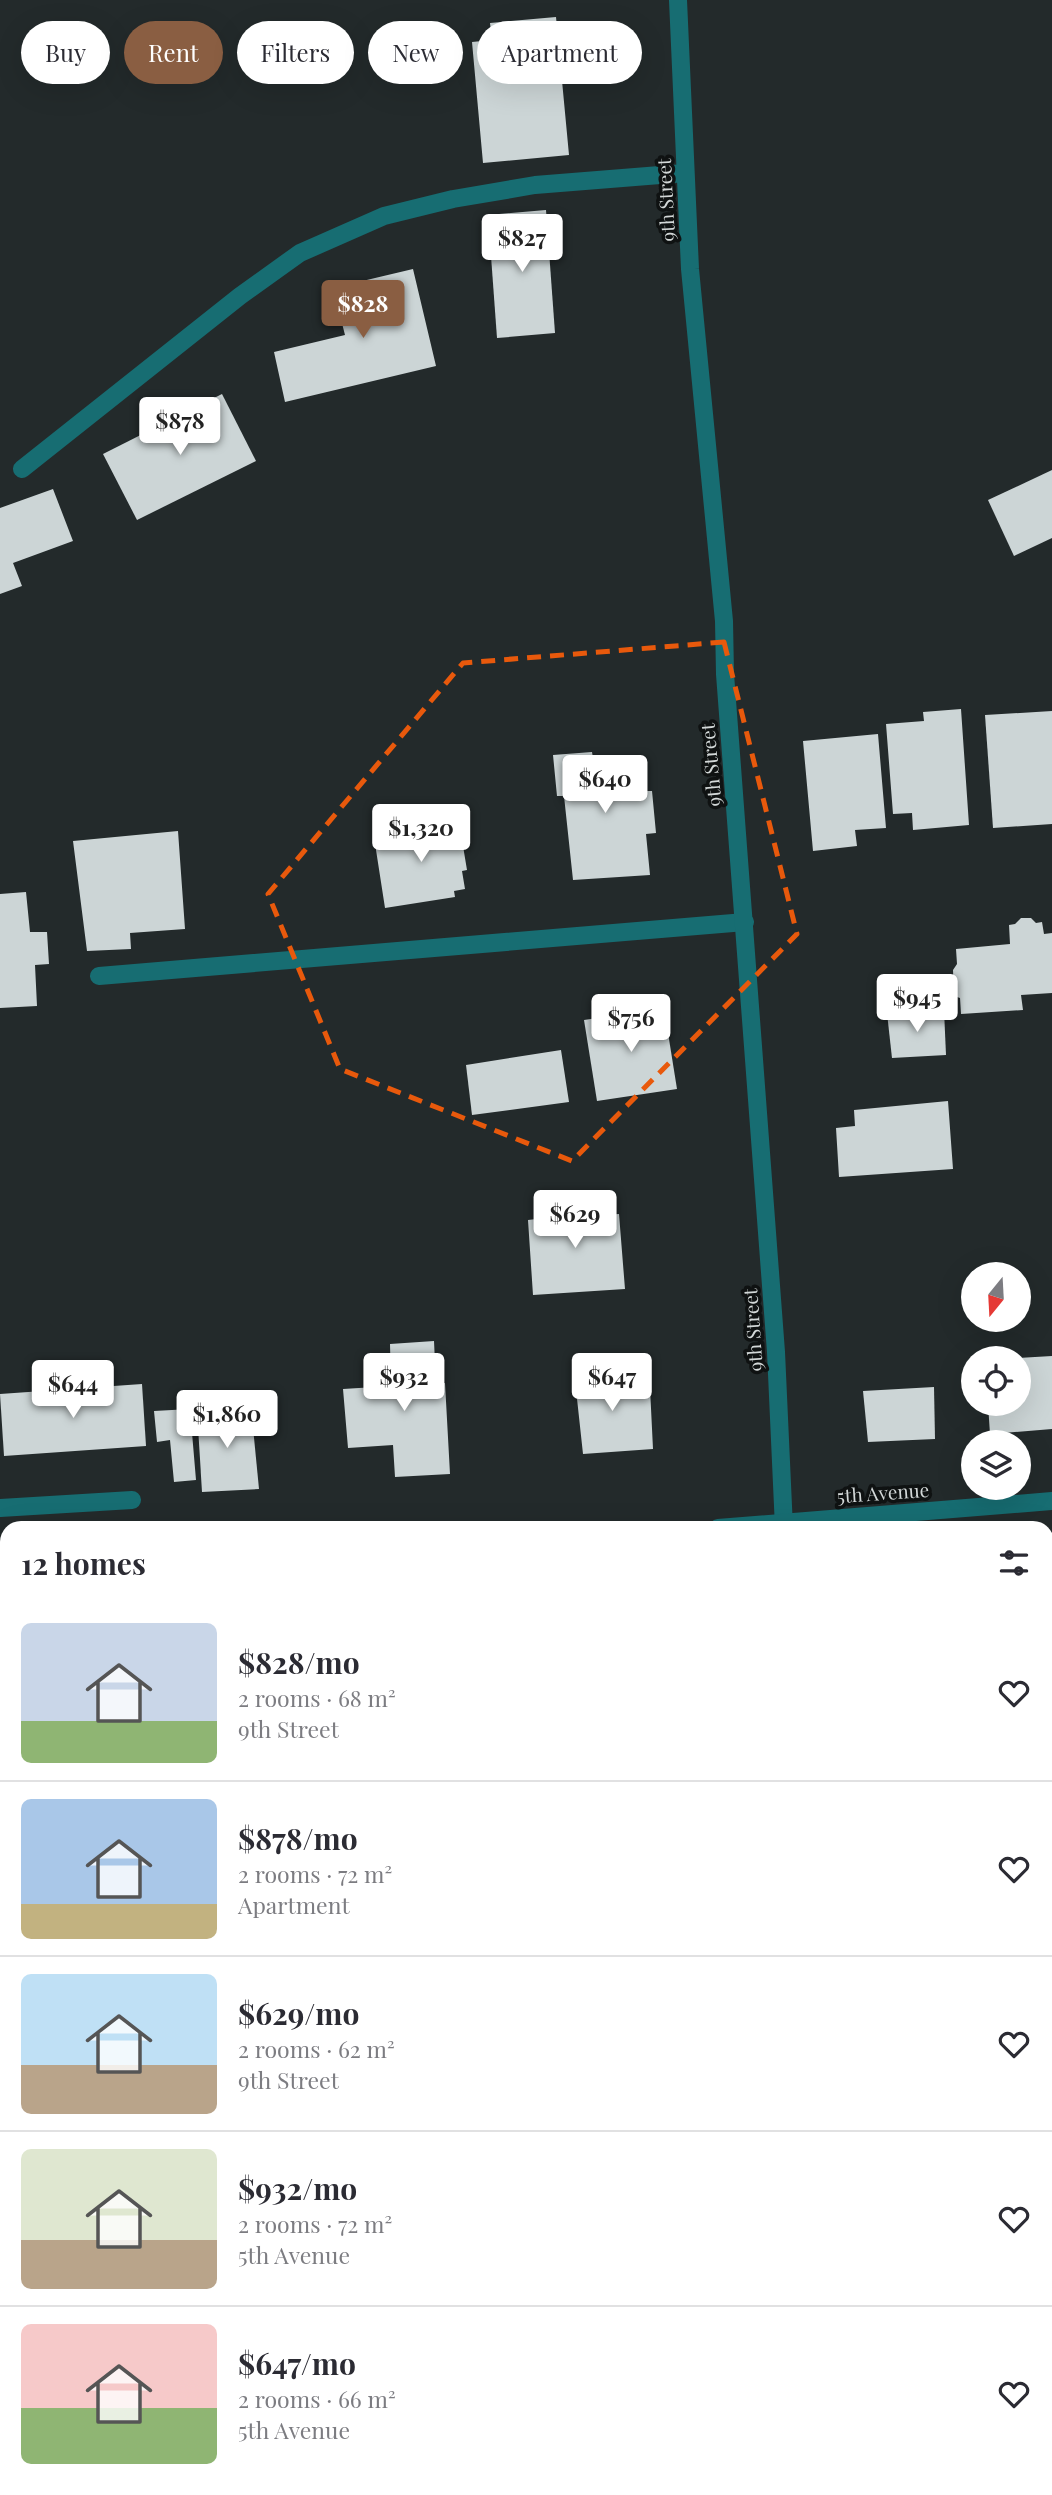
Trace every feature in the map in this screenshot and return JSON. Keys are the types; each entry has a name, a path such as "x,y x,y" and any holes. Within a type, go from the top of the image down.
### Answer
{"street":[{"name":"9th Street","path":"678,0 690,269 724,621 725,674 776,1352 784,1521"},
{"path":"22,469 240,296 300,253 384,216 453,199 535,185 685,173"},
{"path":"99,976 745,922"},
{"path":"0,1508 132,1500"},
{"name":"5th Avenue","path":"829,1521 1052,1501"}],"highlighted area":[{"path":"724,642 797,934 572,1161 340,1069 268,894 463,663"}],"building":[{"path":"556,17 556,21 512,21"},
{"path":"472,42 477,42 477,84 562,84 569,155 483,163"},
{"path":"546,210 555,333 497,338 488,215"},
{"path":"413,269 436,366 285,402 274,352 345,335 333,288"},
{"path":"222,394 256,461 137,520 103,454"},
{"path":"1052,470 1052,538 1014,556 988,500"},
{"path":"53,489 73,541 13,563 22,586 0,594 0,508"},
{"path":"961,709 969,825 913,830 912,813 893,814 886,724 924,721 923,712"},
{"path":"1052,711 1052,824 993,828 985,715"},
{"path":"878,734 886,828 855,830 857,846 813,851 803,741"},
{"path":"592,752 593,758 635,755 637,791 652,791 656,833 646,834 650,875 573,880 564,796 557,796 553,755"},
{"path":"452,821 452,824 459,822 467,870 462,871 465,889 454,891 455,897 385,908 374,837 423,830 423,825"},
{"path":"178,831 185,929 130,933 131,949 87,951 73,841"},
{"path":"26,892 30,932 47,932 49,964 35,965 37,1006 0,1008 0,894"},
{"path":"1021,918 1031,918 1036,923 1042,922 1044,934 1052,933 1052,993 1021,995 1023,1010 961,1014 960,998 954,996 953,970 957,964 956,949 1010,944 1009,925 1015,924"},
{"path":"664,1008 677,1089 597,1101 584,1020"},
{"path":"944,1010 946,1055 892,1058 887,1013"},
{"path":"561,1050 569,1102 472,1115 466,1065"},
{"path":"948,1101 953,1169 839,1177 836,1128 855,1126 854,1110"},
{"path":"581,1196 583,1216 619,1214 625,1289 533,1295 528,1220 545,1218 544,1199"},
{"path":"434,1341 436,1384 445,1383 450,1474 395,1477 393,1445 348,1448 343,1389 391,1386 390,1344"},
{"path":"1052,1356 1052,1429 990,1430 989,1416 1031,1416 1031,1357"},
{"path":"619,1368 620,1390 650,1388 653,1449 583,1454 574,1371"},
{"path":"142,1384 146,1446 4,1456 0,1394"},
{"path":"934,1387 935,1439 868,1442 863,1391"},
{"path":"251,1407 259,1489 202,1492 197,1410"},
{"path":"190,1409 196,1480 174,1482 170,1440 157,1442 154,1411"}]}
